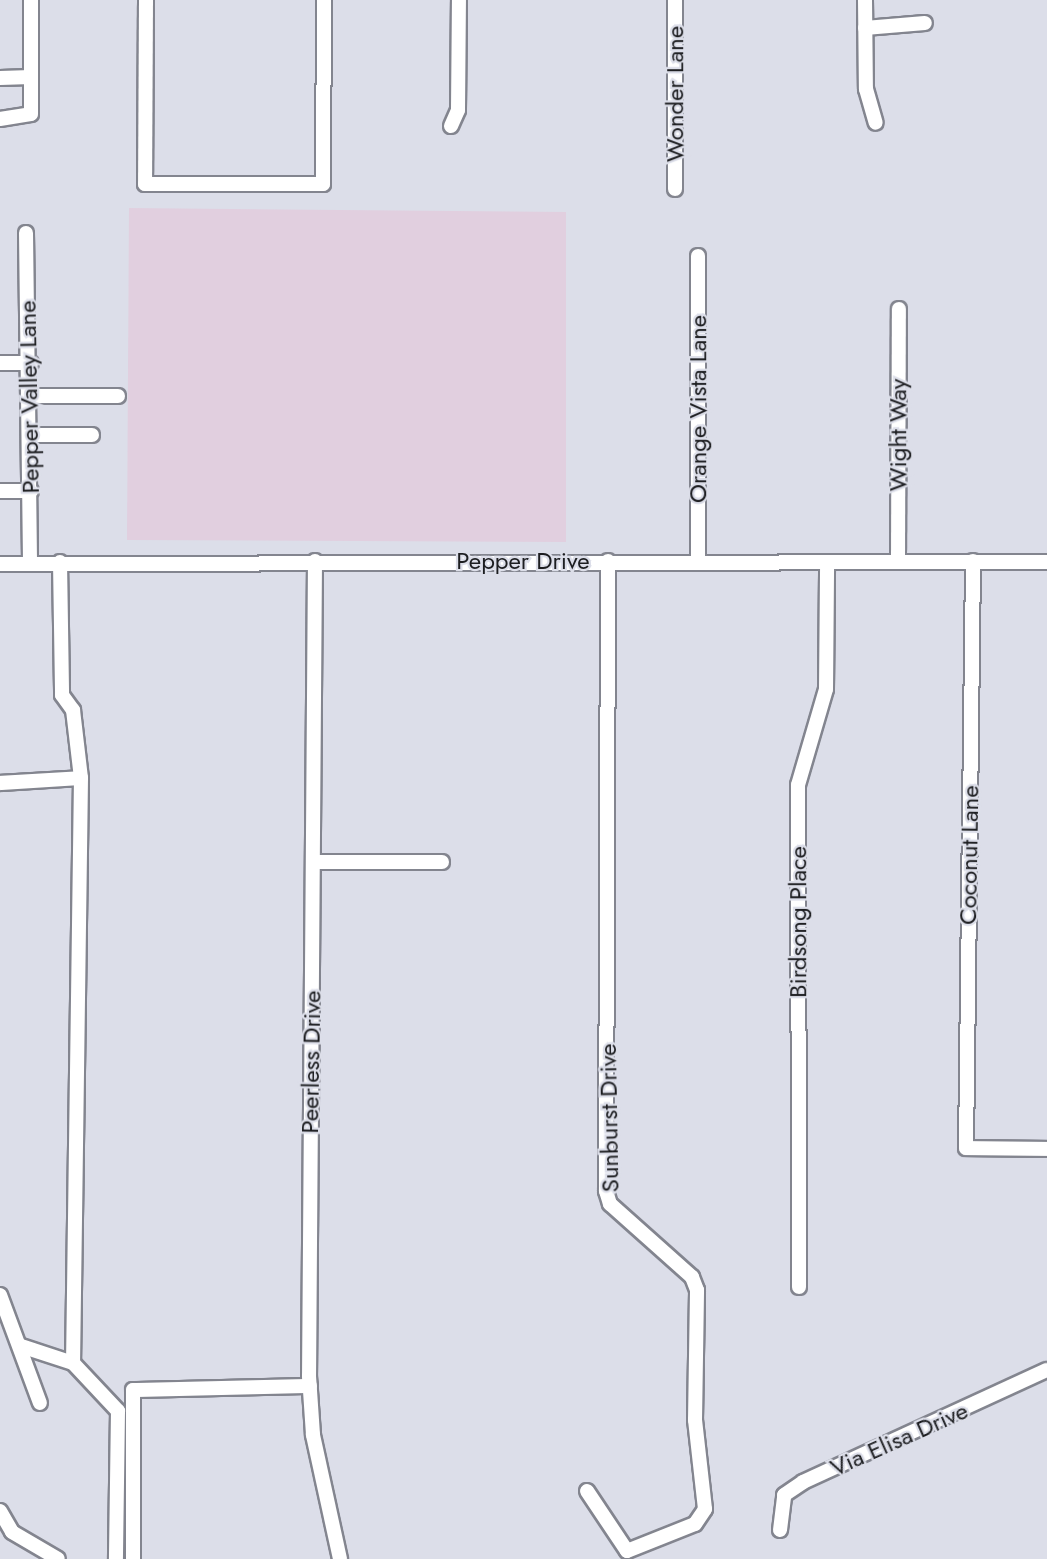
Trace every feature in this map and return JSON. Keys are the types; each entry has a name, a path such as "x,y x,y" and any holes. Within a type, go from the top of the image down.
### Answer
{"street":[{"path":"0,119 31,114 31,0"},
{"path":"146,0 145,184 323,184 324,0"},
{"path":"451,126 458,110 459,0"},
{"name":"Wonder Lane","path":"675,0 675,189"},
{"path":"865,0 866,89 876,123"},
{"path":"865,28 925,23"},
{"path":"0,78 31,77"},
{"name":"Pepper Valley Lane","path":"26,233 31,363 30,562"},
{"name":"Orange Vista Lane","path":"698,256 698,562"},
{"name":"Wight Way","path":"898,561 899,309"},
{"path":"0,363 31,363"},
{"path":"31,396 118,396"},
{"path":"31,435 92,435"},
{"path":"0,491 31,491"},
{"name":"Pepper Drive","path":"0,564 315,561 1047,562"},
{"name":"Peerless Drive","path":"315,561 310,1386 313,1436 340,1559"},
{"name":"Sunburst Drive","path":"587,1491 625,1555 695,1524 705,1509 695,1420 697,1290 692,1277 610,1204 606,1191 608,561"},
{"name":"Coconut Lane","path":"973,561 966,1148 1047,1149"},
{"path":"60,562 62,695 73,710 81,778 73,1364"},
{"name":"Birdsong Place","path":"799,1287 798,785 826,689 827,562"},
{"path":"0,783 81,778"},
{"path":"313,862 442,862"},
{"path":"0,1295 21,1346 40,1403"},
{"path":"21,1346 73,1364 111,1400 120,1420 116,1559"},
{"name":"Via Elisa Drive","path":"780,1530 784,1495 803,1482 1047,1370"},
{"path":"133,1559 133,1390 310,1386"},
{"path":"0,1511 12,1532 58,1559"}],"shaded area":[{"path":"129,208 566,212 566,542 127,540"}]}
